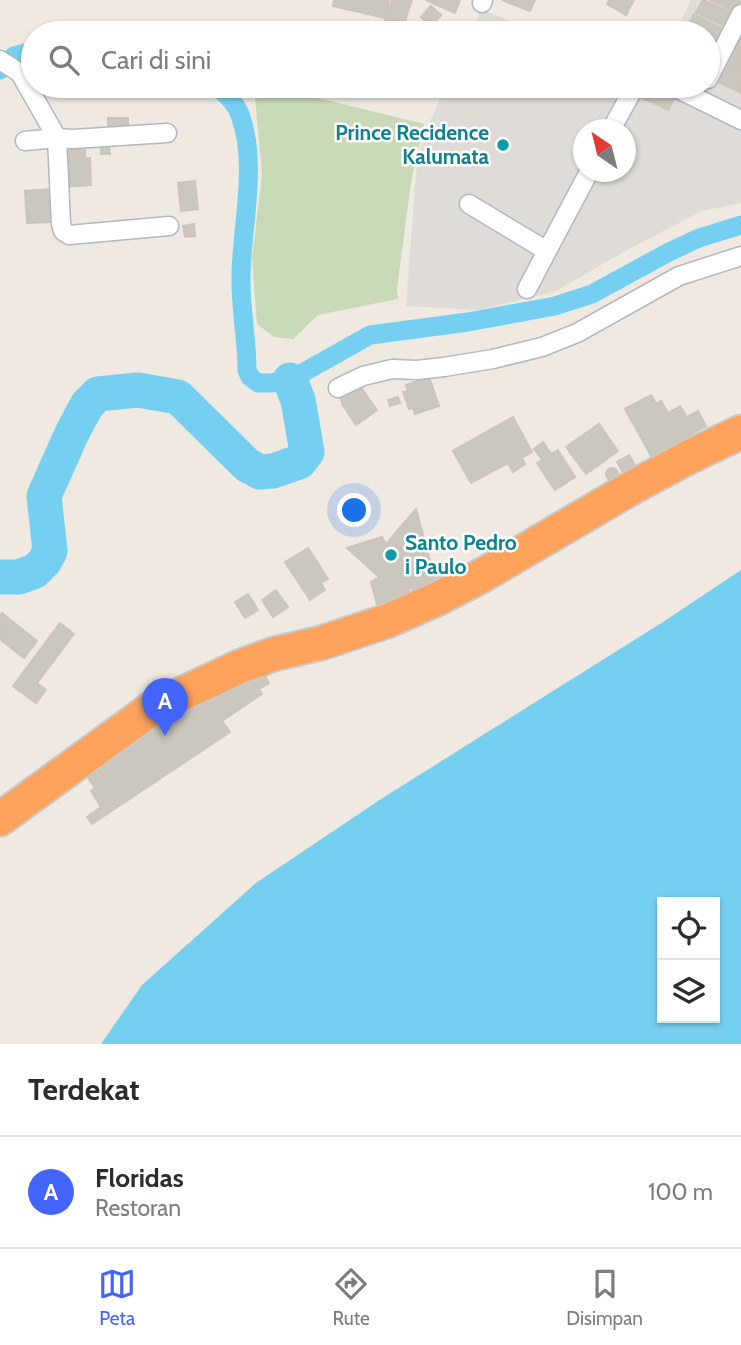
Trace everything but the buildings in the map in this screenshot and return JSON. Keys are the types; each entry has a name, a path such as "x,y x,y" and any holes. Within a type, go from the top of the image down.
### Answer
{"highway":[{"path":"0,819 154,707 239,667 387,621 439,598 645,481 741,432"}],"street":[{"path":"720,55 741,14"},
{"path":"34,98 57,138 63,231 69,235 169,226"},
{"path":"617,119 628,98"},
{"path":"710,98 741,120"},
{"path":"25,141 167,133"},
{"path":"527,289 584,182"},
{"path":"469,204 547,251"},
{"path":"338,388 363,376 392,369 444,367 542,347 589,327 678,276 741,256"}],"green space":[{"path":"255,98 318,98 424,124 411,182 398,299 318,315 293,339 274,337 257,324 252,259 262,175"}],"shaded area":[{"name":"Prince Recidence Kalumata","path":"691,0 741,0 741,203 702,211 556,291 478,310 406,306 417,161 441,98 720,98 720,21 681,21"},
{"path":"481,9 510,21 476,21"}],"water":[{"path":"741,570 741,1044 101,1044 142,985 256,883 381,799"}],"waterway":[{"path":"0,70 14,56 21,54"},
{"path":"229,98 240,115 248,153 242,298 247,370 250,377 258,383 290,380 370,335 468,322 555,306 592,294 699,238 741,225"},
{"path":"0,577 19,577 35,571 50,551 44,496 72,433 87,405 98,394 138,390 178,397 247,465 260,472 273,471 299,462 307,452 298,400 290,380"}],"place":[{"name":"Prince Recidence Kalumata","path":"503,145"},
{"name":"Santo Pedro i Paulo","path":"391,555"},
{"name":"Floridas","path":"165,736"}]}
